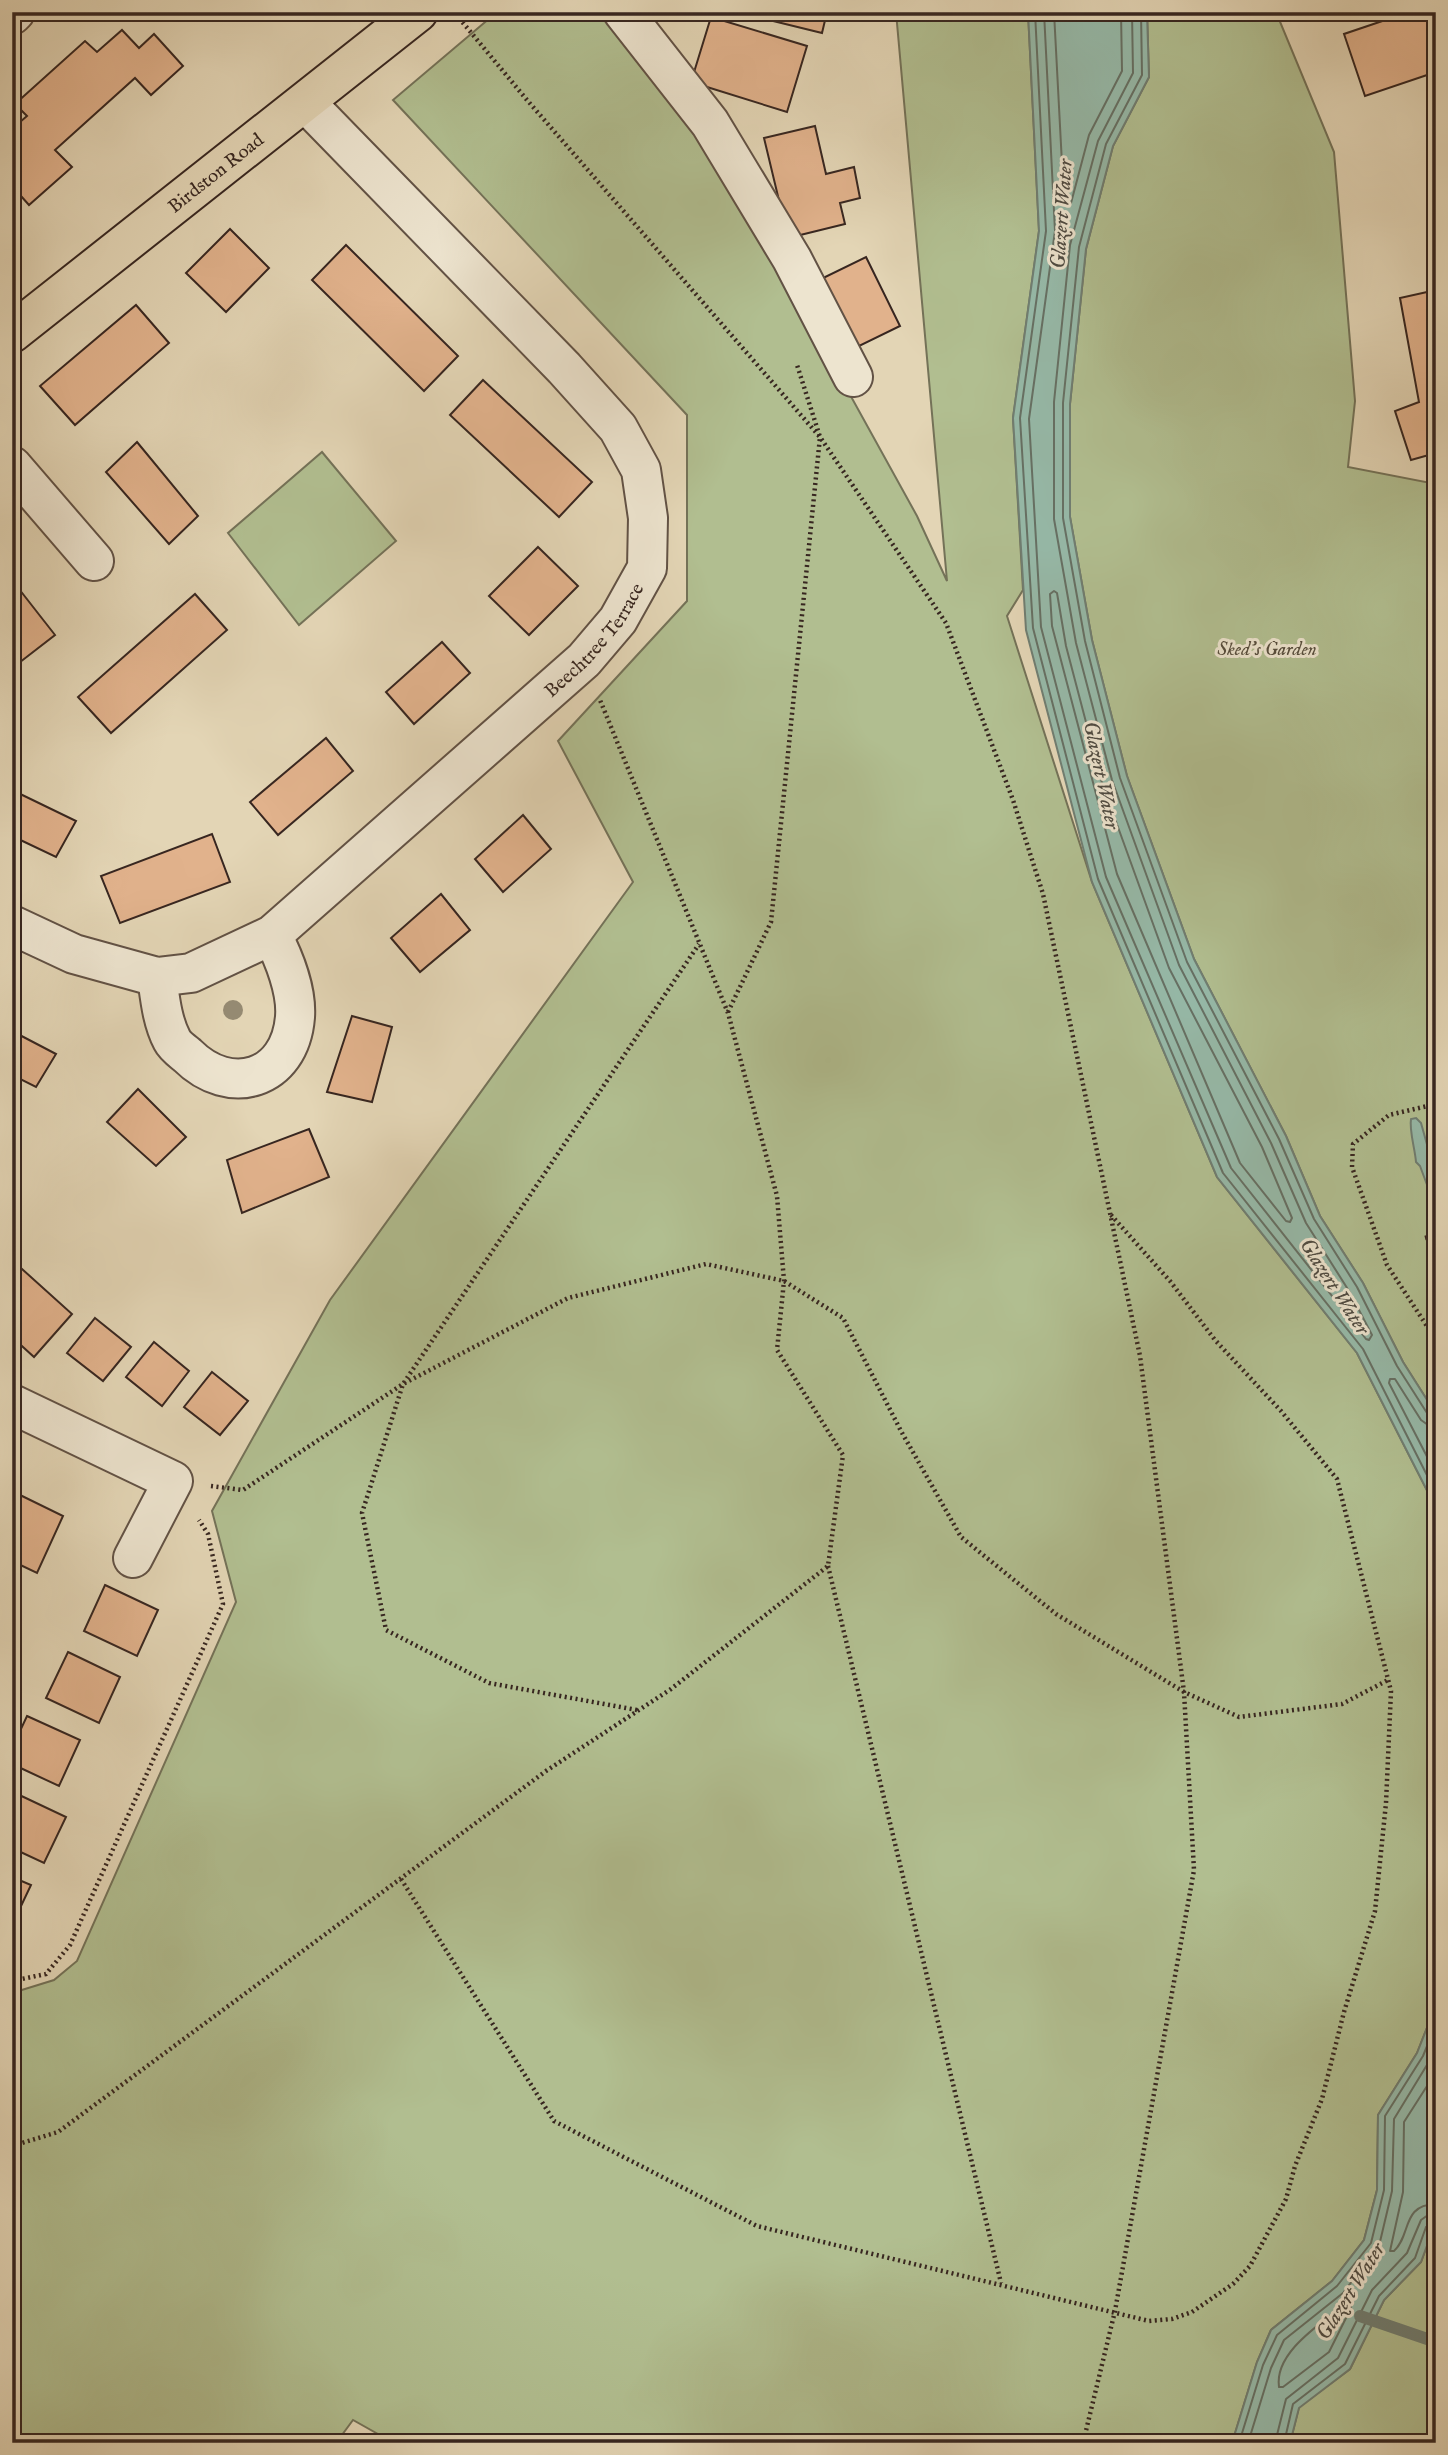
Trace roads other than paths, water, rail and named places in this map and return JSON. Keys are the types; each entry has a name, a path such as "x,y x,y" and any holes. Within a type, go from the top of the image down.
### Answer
{"main road":[{"name":"Birdston Road","path":"12,333 418,12"}],"street":[{"path":"623,12 710,123 792,260 853,377"},
{"name":"Beechtree Terrace","path":"12,925 74,954 156,977 191,973 272,934 584,660 618,620 647,568 648,518 641,470 618,429 564,368 306,103"},
{"path":"12,467 94,561"},
{"path":"156,977 161,1010 173,1042 193,1062 212,1075 235,1080 259,1076 275,1065 288,1045 295,1017 285,960 272,934"},
{"path":"12,1404 173,1481 133,1558"}],"water":[{"name":"Glazert Water","path":"1028,12 1147,12 1149,77 1113,146 1086,249 1070,404 1070,517 1092,640 1127,776 1194,959 1286,1136 1320,1216 1363,1283 1403,1362 1436,1414 1436,1508 1357,1353 1217,1177 1092,882 1026,630 1013,418 1039,231"},
{"path":"1416,1118 1421,1123 1428,1148 1435,1157 1436,1209 1420,1166 1416,1162 1411,1119"},
{"name":"Glazert Water","path":"1436,2005 1436,2221 1421,2262 1384,2300 1350,2369 1299,2408 1290,2443 1232,2443 1257,2362 1271,2330 1332,2281 1364,2240 1377,2190 1378,2115 1417,2053"}],"waterway":[{"name":"Glazert Water","path":"1360,2316 1436,2342"}],"park label":[{"name":"Sked's Garden","path":"1267,648"}]}
